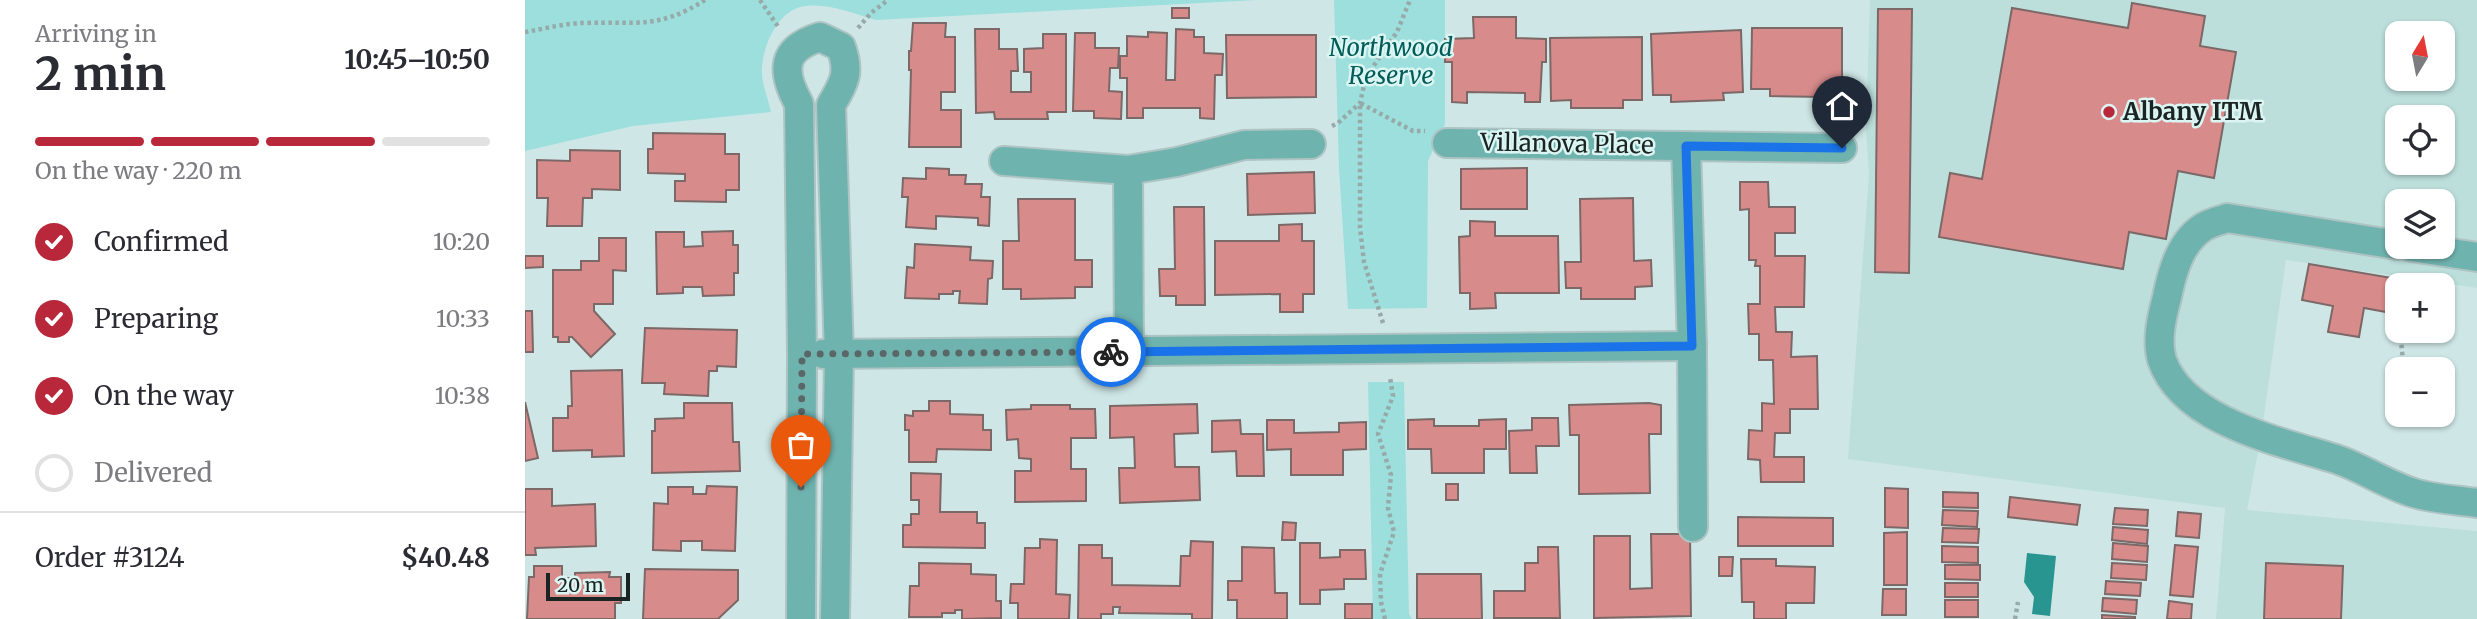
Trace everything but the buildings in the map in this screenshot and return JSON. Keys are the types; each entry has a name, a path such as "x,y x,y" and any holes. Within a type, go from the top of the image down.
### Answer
{"street":[{"path":"801,619 799,104 788,79 789,60 794,49 820,37 841,47 848,67 842,87 831,105 839,354 835,619"},
{"name":"Villanova Place","path":"1439,137 1686,146 1842,148"},
{"path":"1004,161 1128,170 1177,162 1244,145 1311,144"},
{"name":"Villanova Place","path":"1686,146 1692,346 1693,527"},
{"path":"1128,170 1129,352"},
{"path":"2385,243 2227,218 2203,227 2183,247 2172,274 2160,324 2162,359 2175,381 2193,401 2232,424 2261,437 2354,466 2414,494 2477,503"},
{"path":"2455,254 2477,257"},
{"path":"802,354 1692,346"}],"path":[{"path":"525,32 583,23 642,24 676,16 705,0"},
{"path":"760,0 794,49"},
{"path":"841,47 871,13 888,0"},
{"path":"1384,328 1363,262 1360,228 1360,103 1366,78 1397,32 1410,0"},
{"path":"1360,103 1413,131 1439,137"},
{"path":"1311,144 1323,130 1338,123 1360,103"},
{"path":"1385,619 1380,574 1394,532 1388,508 1391,475 1378,434 1393,396 1390,370"},
{"path":"2015,619 2018,602"}],"shaded area":[{"path":"1870,0 2477,0 2477,288 2455,285 2455,273 2385,275 2286,260 2261,437 2247,510 2477,531 2477,619 2216,619 2225,508 1848,459 1869,175 1866,129"},
{"path":"2027,553 2056,556 2050,616 2032,614 2034,597 2024,582"}],"green space":[{"path":"525,0 1257,0 876,20 815,5 796,8 780,20 774,29 763,59 762,74 771,112 633,126 525,151"},
{"name":"Northwood Reserve","path":"1334,0 1445,0 1445,124 1428,161 1427,308 1348,309 1339,168"},
{"path":"1368,382 1404,382 1409,614 1412,619 1373,619"}],"way so far":[{"path":"801,487 802,354 1111,352"}],"place":[{"name":"Albany ITM","path":"2109,112"}],"route":[{"path":"1111,352 1692,346 1686,146 1842,148"}]}
